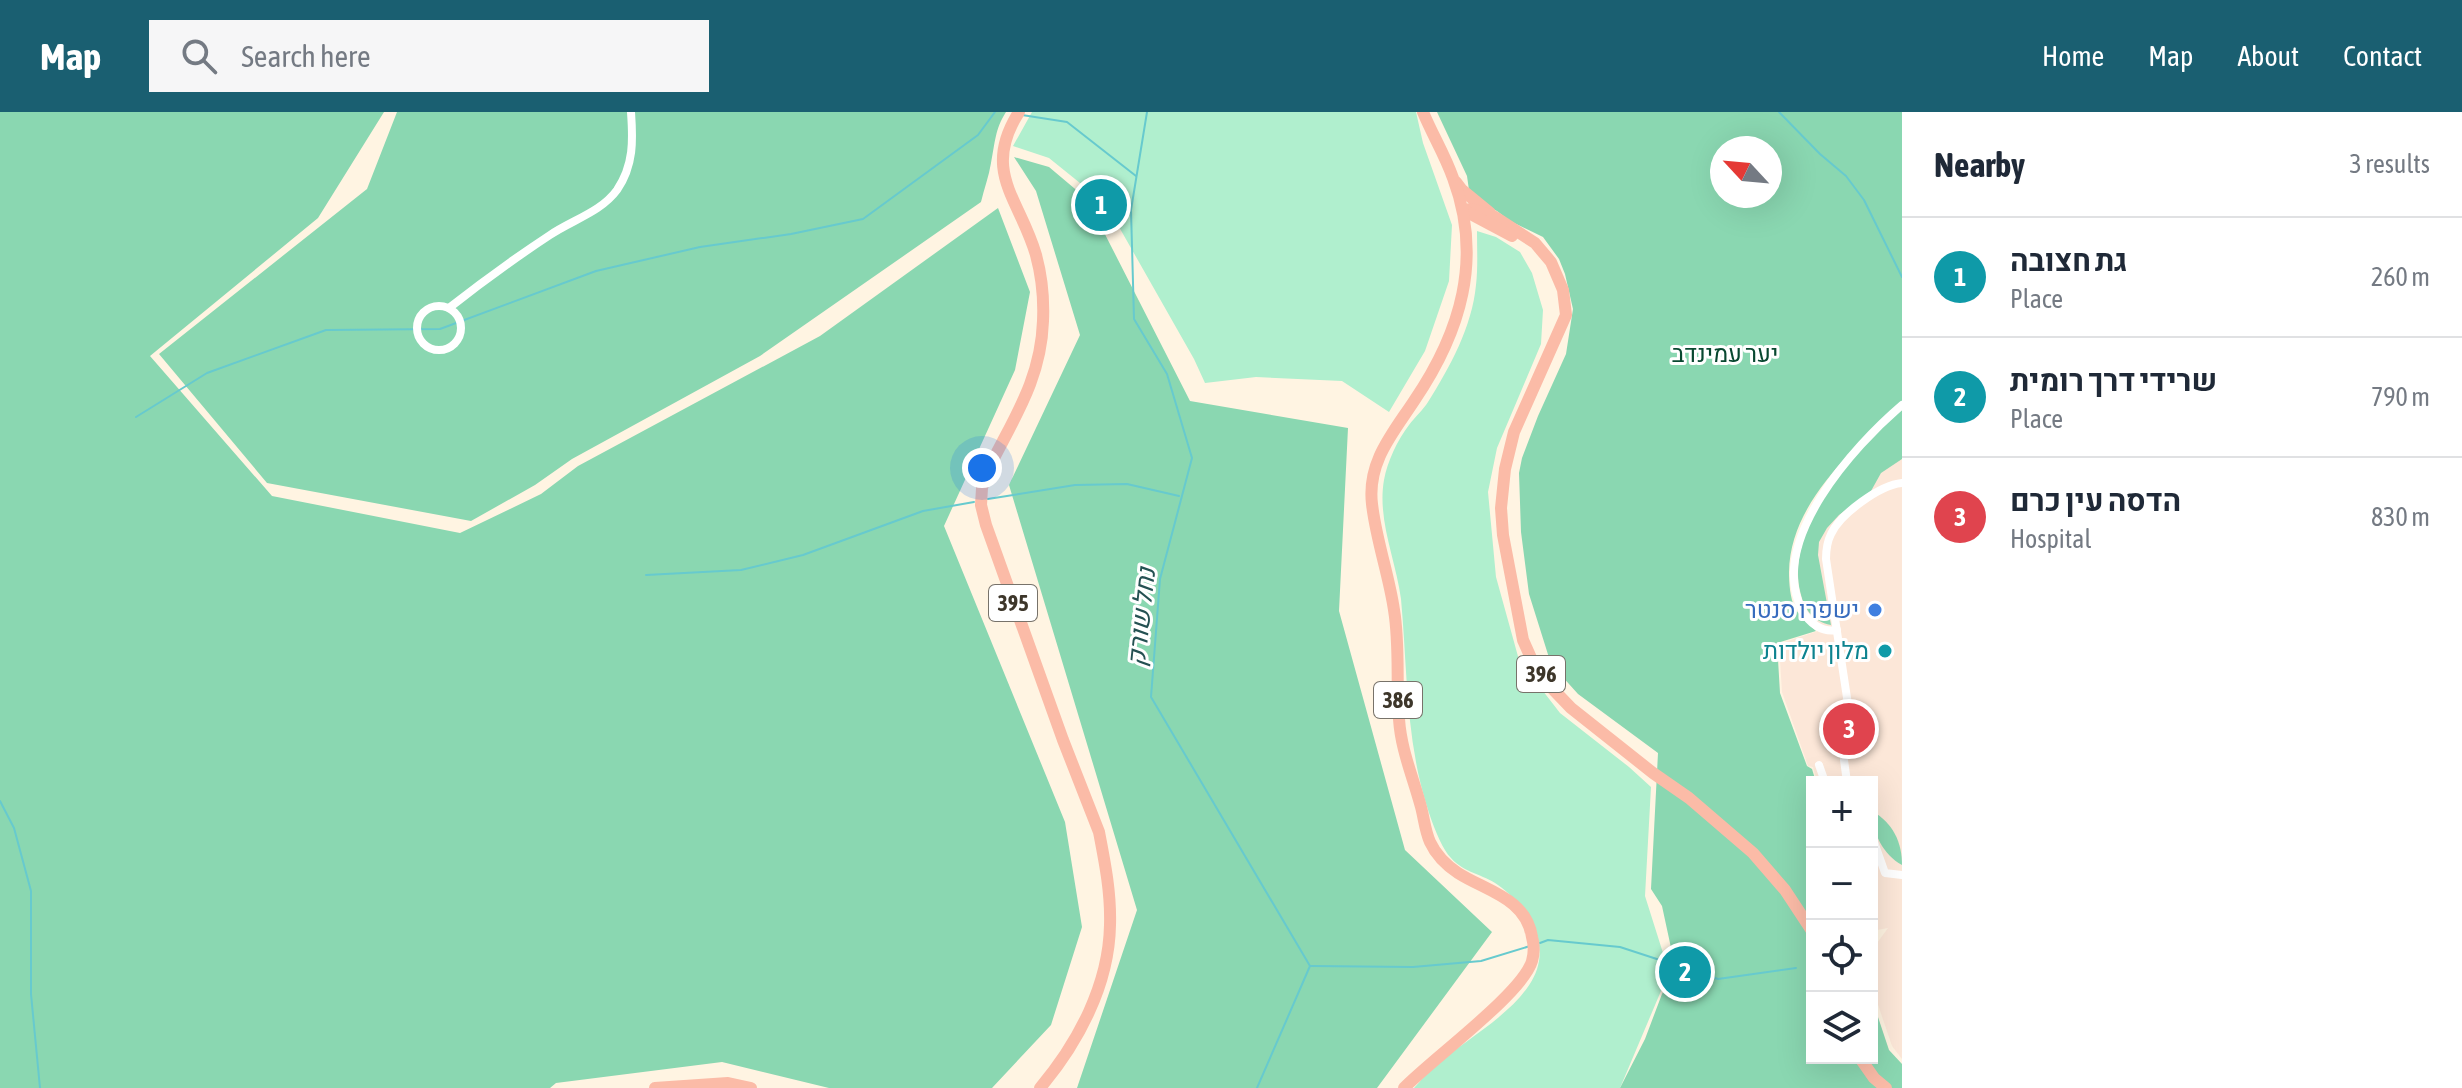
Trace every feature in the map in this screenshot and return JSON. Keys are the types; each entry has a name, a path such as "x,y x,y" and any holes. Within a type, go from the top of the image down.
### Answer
{"main road":[{"name":"395","path":"1019,112 1005,141 1002,165 1006,186 1035,253 1043,286 1041,348 1026,396 986,474 981,505 998,562 1099,832 1108,878 1110,927 1105,960 1092,1004 1060,1065 1040,1088"},
{"name":"386","path":"1404,1088 1506,997 1532,962 1534,944 1531,926 1516,905 1458,873 1437,856 1428,838 1407,765 1399,722 1395,612 1371,501 1372,474 1379,454 1439,362 1457,319 1466,274 1463,210 1453,178 1423,112"},
{"path":"1453,178 1462,190 1495,217 1535,243 1551,262 1563,290 1566,315"},
{"path":"1463,210 1472,209 1495,217"},
{"path":"1463,210 1536,252 1546,266 1566,315"},
{"name":"396","path":"1566,315 1514,432 1505,469 1501,508 1503,535 1523,640 1547,683 1571,708 1689,798 1753,853 1785,890 1806,922"},
{"path":"1864,1064 1886,1088"},
{"path":"655,1088 728,1083 751,1088"}],"street":[{"path":"449,308 459,318 462,332 449,349 434,350 418,336 418,321 428,309 449,308 490,275 604,203 616,191 631,159 631,112"},
{"path":"1837,630 1829,631 1815,626 1800,605 1795,582 1802,535 1826,486 1902,405"},
{"path":"1846,776 1844,760 1849,711 1826,559 1829,538 1837,524 1854,508 1886,487 1902,483"},
{"path":"1819,765 1823,776"},
{"path":"1876,848 1885,873 1902,875"}],"shaded area":[{"path":"1902,405 1902,1059 1892,1046 1878,1005 1878,942 1888,928 1878,930 1878,776 1815,776 1813,767 1808,766 1782,692 1779,644 1818,631 1800,612 1816,500"}],"green space":[{"path":"0,112 384,112 318,218 150,356 272,496 460,533 541,494 578,466 820,336 998,208 1030,292 1015,370 944,526 1065,822 1082,927 1051,1025 992,1088 829,1088 722,1062 556,1083 550,1088 0,1088"},
{"path":"397,112 1006,112 997,130 981,202 760,356 572,459 535,485 471,521 267,483 159,354 367,189"},
{"path":"1032,112 1416,112 1423,143 1452,225 1449,281 1425,351 1389,412 1342,381 1256,377 1205,383 1106,204 1049,158 1013,146"},
{"name":"יער עמינדב","path":"1437,112 1902,112 1902,402 1846,457 1813,499 1801,522 1792,546 1790,590 1797,611 1816,631 1777,643 1780,693 1807,766 1814,776 1806,776 1806,1064 1878,1064 1878,1017 1889,1050 1902,1064 1902,1088 1620,1088 1645,1039 1662,994 1676,971 1662,906 1651,889 1658,753 1578,694 1551,664 1529,594 1521,532 1519,473 1538,416 1566,354 1573,309 1559,259 1543,237 1470,197 1467,176"},
{"path":"1014,157 1049,167 1087,199 1190,401 1348,428 1339,611 1405,850 1492,932 1377,1088 1077,1088 1137,910 1009,485 1080,335 1036,191"},
{"path":"1477,231 1496,237 1520,252 1532,273 1543,310 1541,344 1497,448 1488,492 1496,577 1519,660 1560,713 1651,787 1645,896 1669,972 1620,1088 1414,1088 1432,1068 1496,1020 1524,992 1534,977 1540,950 1534,929 1522,908 1498,885 1451,858 1439,839 1429,813 1413,742 1401,599 1383,510 1384,480 1394,451 1436,389 1465,331 1476,285"},
{"path":"1902,410 1902,459 1881,473 1871,491 1839,515 1819,542 1818,555 1831,625 1824,623 1810,613 1800,591 1798,566 1803,541 1828,490 1865,445"},
{"path":"1878,815 1895,834 1902,865 1889,855 1880,842"}],"waterway":[{"path":"136,417 207,373 326,330 440,329 596,271 700,247 791,234 863,219 978,135 995,112"},
{"name":"נחל שורק","path":"1147,112 1131,210 1134,319 1167,374 1192,458 1160,579 1151,697 1310,966 1257,1088"},
{"path":"1779,112 1846,176 1864,200 1902,277"},
{"path":"1022,115 1067,122 1136,176"},
{"path":"988,499 1075,485 1127,484 1179,496"},
{"path":"646,575 741,570 803,555 923,511 974,502"},
{"path":"0,801 14,828 31,891 31,994 40,1088"},
{"path":"1540,943 1548,940 1620,947 1718,979 1796,968"},
{"path":"1311,966 1413,967 1481,961 1530,946"}],"place":[{"name":"גת חצובה","path":"1101,205"},
{"name":"ישפרו סנטר","path":"1875,610"},
{"name":"מלון יולדות","path":"1885,651"},
{"name":"הדסה עין כרם","path":"1849,729"},
{"name":"שרידי דרך רומית","path":"1685,972"}]}
